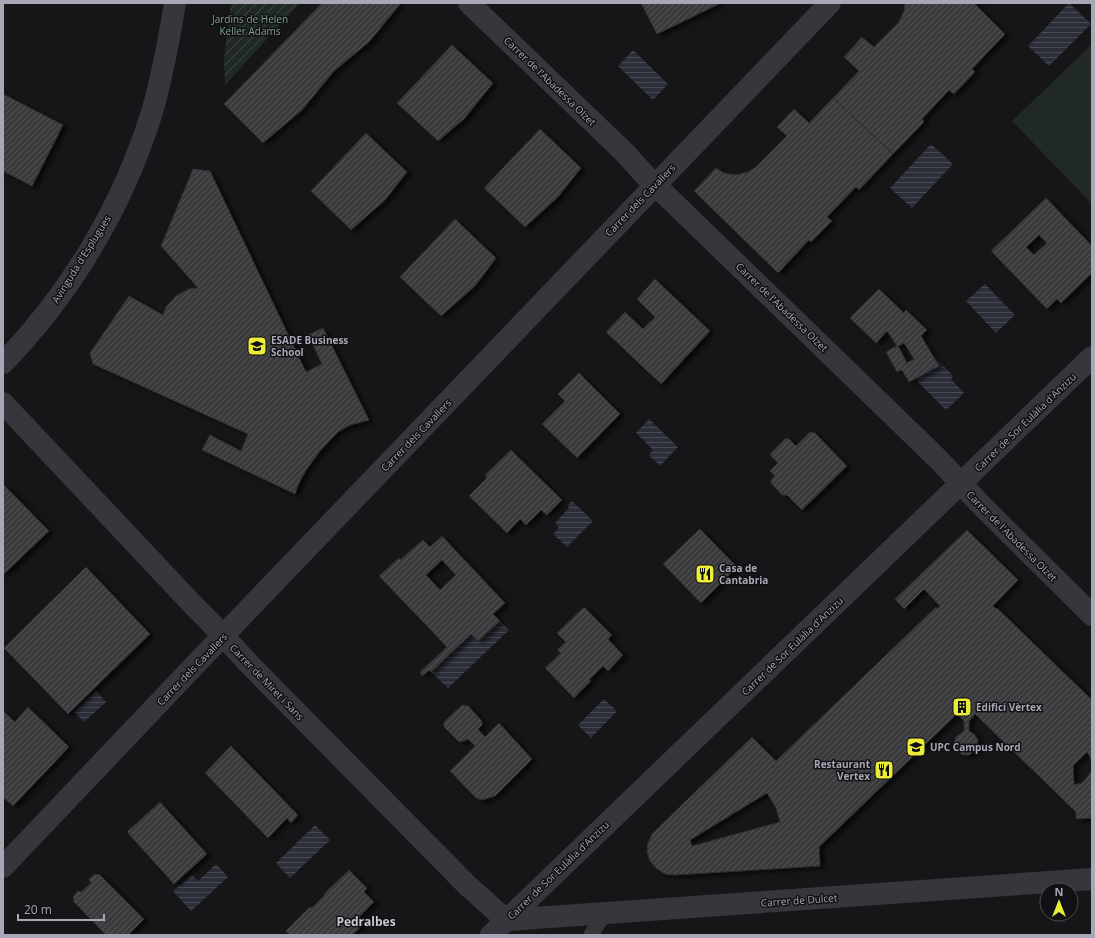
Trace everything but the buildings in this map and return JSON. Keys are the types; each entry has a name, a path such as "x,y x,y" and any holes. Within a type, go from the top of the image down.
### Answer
{"street":[{"name":"Avinguda d'Esplugues","path":"3,363 50,308 77,270 105,224 128,179 152,112 166,56 175,3"},
{"name":"Carrer de l'Abadessa Olzet","path":"469,3 938,459 1092,615"},
{"name":"Carrer dels Cavallers","path":"3,867 222,636 830,3"},
{"name":"Carrer de Sor Eulàlia d'Anzizu","path":"491,935 1092,357"},
{"name":"Carrer de Miret i Sans","path":"3,403 195,607 215,626 222,636 467,885 506,920"},
{"name":"Carrer de Dulcet","path":"506,920 1092,879"}],"lane":[{"path":"591,935 605,913"}],"green space":[{"name":"Jardins de Helen Keller Adams","path":"231,3 300,3 225,85 224,58"},
{"path":"1092,44 1092,204 1012,121"}],"shaded area":[{"path":"1069,3 1091,24 1049,66 1028,46"},
{"path":"633,50 668,84 653,100 618,66"},
{"path":"931,144 953,164 912,208 890,188"},
{"path":"985,284 1015,315 996,333 966,301"},
{"path":"934,356 953,376 951,379 964,393 946,410 915,379 939,366"},
{"path":"649,419 678,447 660,466 649,455 653,450 636,433"},
{"path":"572,501 593,521 567,547 553,534 559,528 555,523 569,508 568,505"},
{"path":"500,621 509,630 448,688 431,672 471,634 478,641"},
{"path":"96,691 106,702 84,722 74,712"},
{"path":"604,699 617,711 591,738 578,725"},
{"path":"315,825 330,840 290,878 276,863"},
{"path":"216,864 228,877 191,911 173,891 192,875 198,881"}],"place":[{"name":"ESADE Business School","path":"257,346"},
{"name":"Casa de Cantabria","path":"705,574"},
{"name":"Edifici Vèrtex","path":"962,707"},
{"name":"UPC Campus Nord","path":"916,747"},
{"name":"Restaurant Vertex","path":"884,770"}],"district":[{"name":"Pedralbes","path":"366,921"}]}
